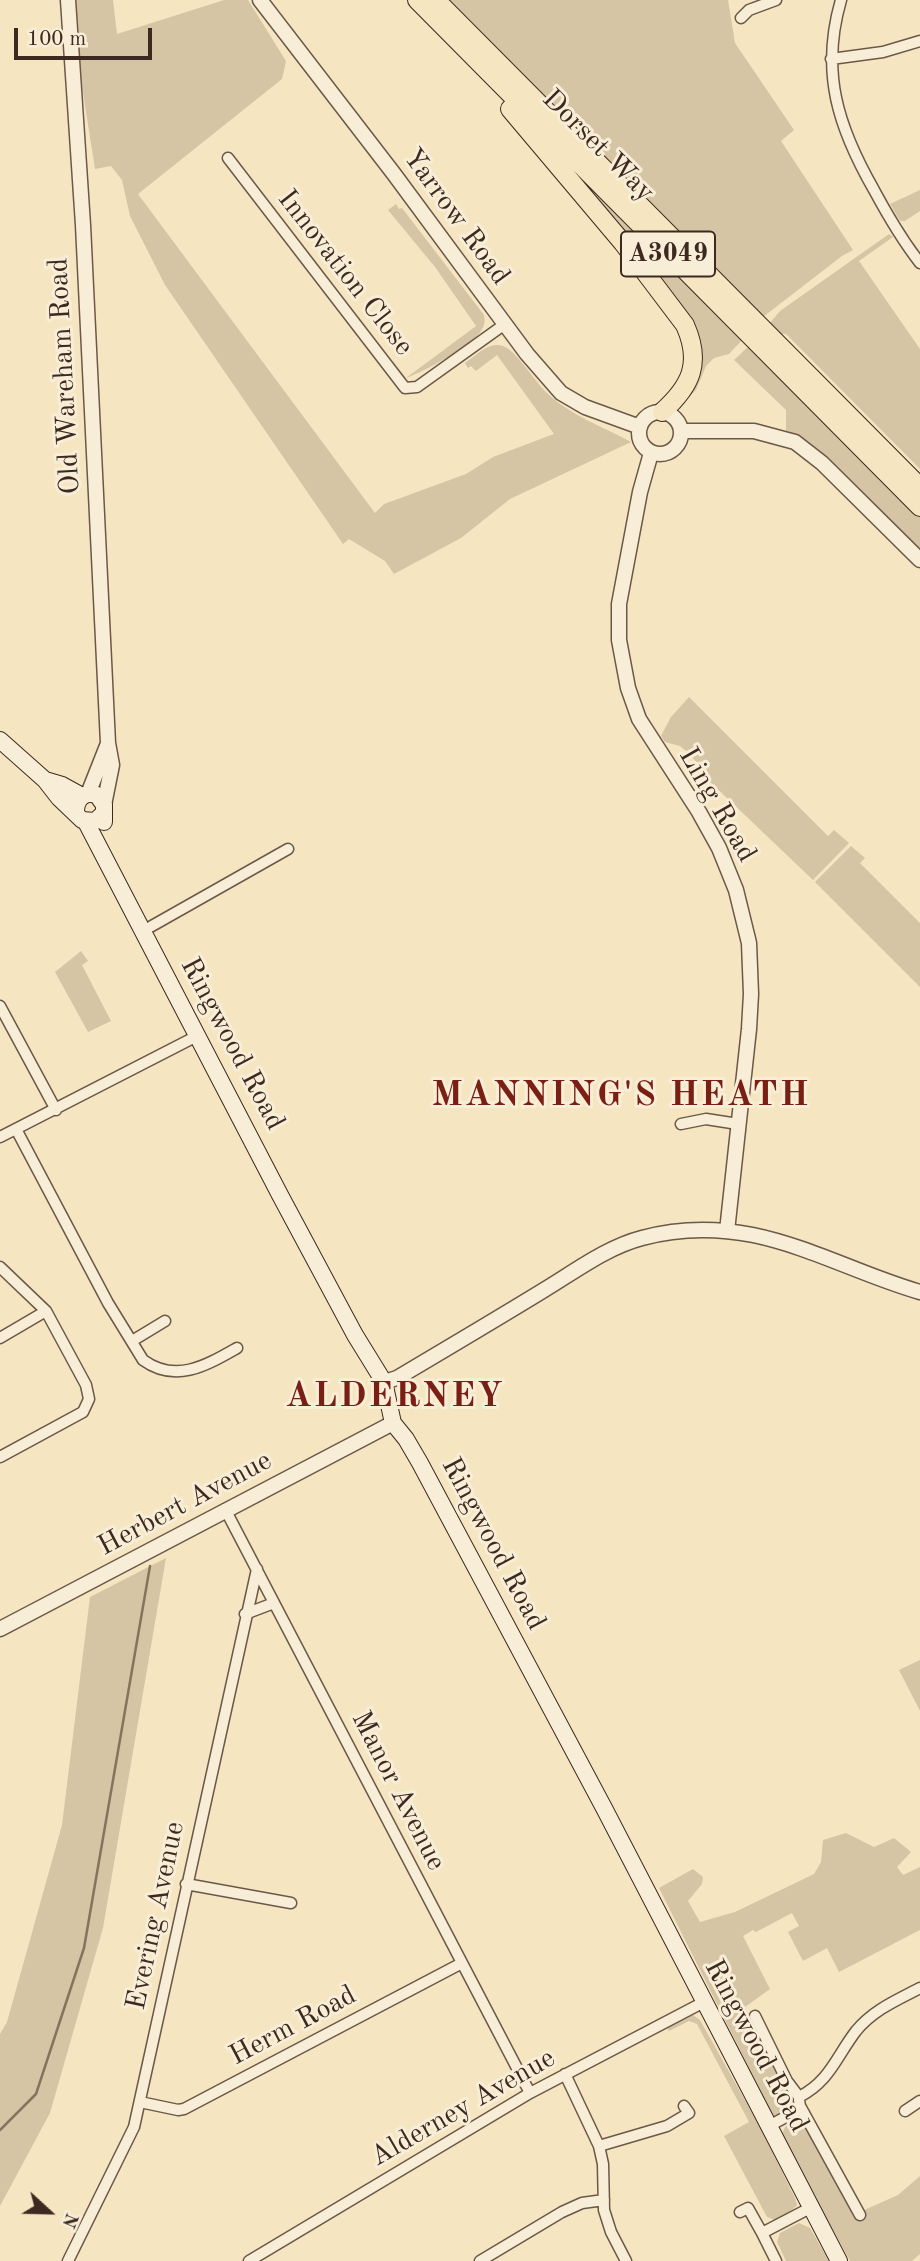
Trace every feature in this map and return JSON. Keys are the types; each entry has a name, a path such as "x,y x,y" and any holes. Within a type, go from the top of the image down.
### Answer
{"highway":[{"path":"408,0 541,145 685,325 692,345 693,366 680,395 662,412"},
{"name":"Dorset Way","path":"417,0 920,507"},
{"name":"Dorset Way","path":"436,0 920,487"}],"main road":[{"name":"Ringwood Road","path":"0,740 81,817 104,856 349,1323 384,1382 393,1423 433,1486 604,1808 838,2260"},
{"name":"Ringwood Road","path":"45,780 85,795"},
{"path":"85,795 97,795 104,809 99,820 81,817 77,803 85,795"},
{"name":"Ringwood Road","path":"104,809 104,856"}],"street":[{"name":"Yarrow Road","path":"260,0 505,324 561,393 585,407 640,427"},
{"path":"741,18 749,10 776,0"},
{"path":"841,0 831,59 834,93 851,147 894,226 920,263"},
{"name":"Old Wareham Road","path":"67,3 83,225 108,743 112,765 104,809"},
{"path":"831,59 883,52 920,41"},
{"name":"Innovation Close","path":"228,158 405,388 417,387 505,324"},
{"path":"662,412 673,416 681,431 677,447 671,452 651,453 639,439 640,427 649,415 662,412"},
{"path":"681,431 754,431 795,442 822,463 920,560"},
{"name":"Ling Road","path":"651,453 640,492 620,604 619,640 628,688 639,719 710,831 728,867 749,943 751,994 727,1231"},
{"name":"Old Wareham Road","path":"85,795 108,743"},
{"path":"144,931 288,849"},
{"path":"0,1006 56,1110"},
{"path":"0,1137 197,1036"},
{"path":"681,1124 706,1119 738,1124"},
{"path":"16,1129 108,1303 143,1360 150,1366 180,1373 201,1368 237,1348"},
{"path":"384,1382 397,1378 576,1271 624,1245 648,1236 688,1230 727,1231 794,1245 894,1285 920,1292"},
{"path":"0,1267 46,1311 89,1394 88,1404 83,1412 0,1457"},
{"path":"0,1338 46,1311"},
{"path":"132,1341 165,1321"},
{"name":"Herbert Avenue","path":"0,1629 393,1423"},
{"name":"Manor Avenue","path":"225,1509 530,2093"},
{"name":"Evering Avenue","path":"68,2261 134,2127 257,1569"},
{"path":"245,1614 274,1603"},
{"path":"186,1884 292,1903"},
{"name":"Herm Road","path":"140,2102 184,2109 462,1963"},
{"path":"769,2126 795,2112 799,2102 826,2078 867,2019 920,1988"},
{"name":"Alderney Avenue","path":"249,2261 530,2093 704,2003"},
{"path":"755,2016 860,2215"},
{"path":"565,2074 599,2146 603,2164 604,2210 611,2232 626,2261"},
{"path":"904,2111 920,2101"},
{"path":"599,2146 667,2126 688,2113 684,2106"},
{"path":"480,2261 562,2212 582,2203 604,2200"},
{"path":"762,2234 810,2208"},
{"path":"744,2210 762,2234 776,2261"}],"shaded area":[{"path":"74,0 113,0 117,34 224,0 248,0 286,61 282,79 138,194 375,513 384,504 466,474 493,457 554,434 497,355 476,371 471,366 468,368 465,363 482,350 493,346 508,349 547,393 566,408 631,442 510,499 461,538 394,574 385,561 349,539 343,544 165,285 130,216 122,180 111,166 95,169 81,80"},
{"path":"450,0 728,0 735,43 794,130 781,141 853,250 763,317"},
{"path":"559,154 743,339 729,354 714,358 706,366 696,390 681,405 697,357"},
{"path":"920,190 920,211 905,221 900,221 890,204"},
{"path":"396,204 399,209 402,208 485,319 481,331 468,344 406,378 476,326 435,267 388,210"},
{"path":"889,234 893,237 859,261 920,349 920,469 786,334 780,334 769,324 780,311"},
{"path":"367,330 406,378 400,375"},
{"path":"750,345 920,516 920,552 786,434 786,410 734,360"},
{"path":"689,697 828,836 834,830 849,843 813,880 707,779 691,755 680,746 665,742 661,736 671,717"},
{"path":"851,846 865,858 860,863 920,923 920,987 815,882"},
{"path":"81,951 88,961 82,965 111,1021 88,1032 55,972"},
{"path":"166,1558 103,1928 50,2113 0,2206 0,2034 7,2022 62,1825 90,1597"},
{"path":"920,1660 920,1711 899,1670"},
{"path":"846,1833 874,1847 894,1838 911,1852 897,1867 903,1875 920,1867 920,1930 839,1972 827,1948 803,1961 788,1932 799,1926 792,1913 743,1936 770,1989 745,2007 795,2103 786,2113 773,2116 659,1888 693,1869 703,1877 702,1884 688,1901 700,1922 735,1912 814,1874 821,1862 823,1840"},
{"path":"693,2015 700,2020 760,2127 795,2198 797,2205 775,2220 767,2217 724,2136 749,2122 697,2024 689,2021 669,2031 667,2028"},
{"path":"799,2116 803,2117 857,2219 865,2215 862,2211 898,2195 920,2176 920,2254 912,2261 850,2261 782,2137 785,2127"},
{"path":"799,2223 810,2228 829,2261 786,2261 777,2242 780,2233"}],"waterway":[{"path":"0,2130 36,2094 84,1948 150,1566"}],"district":[{"name":"MANNING'S HEATH","path":"621,1096"},
{"name":"ALDERNEY","path":"395,1397"}]}
